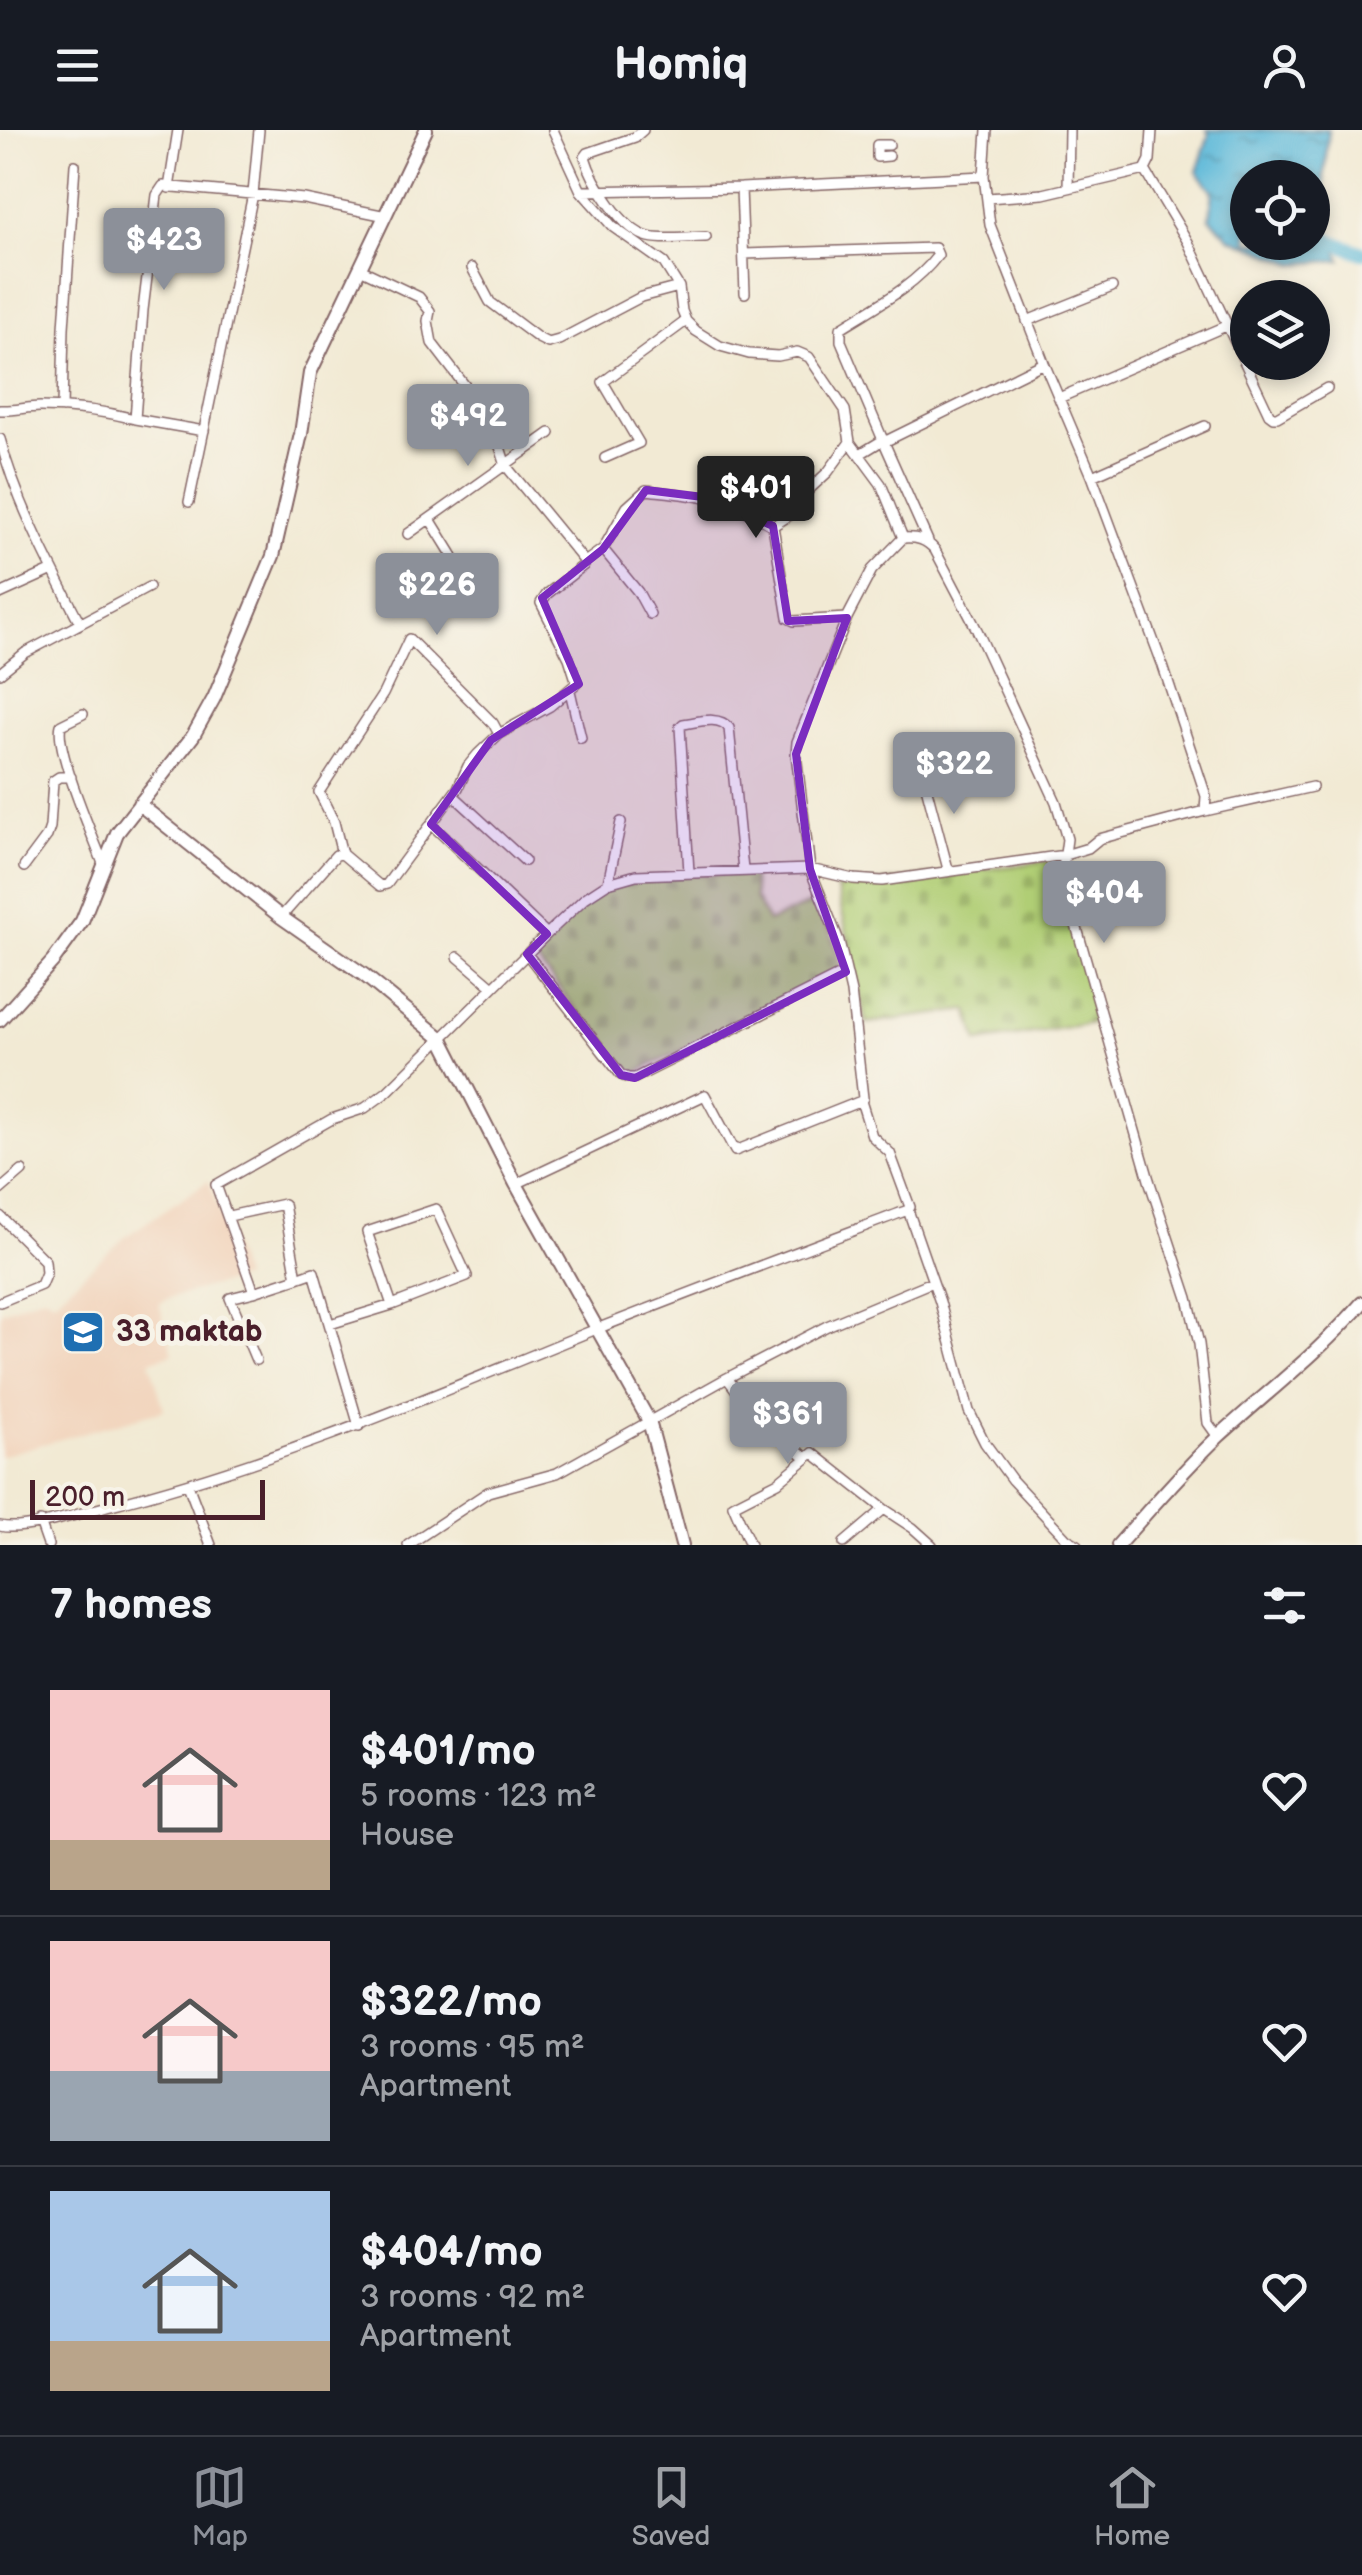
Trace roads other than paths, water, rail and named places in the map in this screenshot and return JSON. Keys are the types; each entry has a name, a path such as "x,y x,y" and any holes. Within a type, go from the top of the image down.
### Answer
{"street":[{"path":"168,188 178,130"},
{"path":"189,502 253,194 260,130"},
{"path":"0,1020 53,962 82,921 117,832 192,736 214,698 273,556 302,434 310,372 426,130"},
{"path":"553,130 580,190 613,227 664,263 679,287 686,321 696,331 720,346 749,354 778,356 797,352 808,357 845,410 850,442 881,484 903,538"},
{"path":"643,130 635,137 584,157 614,212 649,238 706,237"},
{"path":"987,130 984,176 990,225 1092,476 1163,666 1206,796 1205,810"},
{"path":"1068,188 1069,130"},
{"path":"988,198 1043,194 1144,170 1150,160 1152,130"},
{"path":"62,408 75,165"},
{"path":"1144,170 1188,242 1273,418 1326,388"},
{"path":"580,190 740,188 984,176"},
{"path":"135,418 143,310 157,195 162,186 304,199 386,216"},
{"path":"740,188 745,293"},
{"path":"744,254 935,248 938,255 900,291 841,328 841,340 928,541 978,630 1056,802 1067,838 1062,876 1149,1180 1188,1298 1199,1344 1208,1423 1218,1437"},
{"path":"472,268 490,302 548,342 641,297 679,287"},
{"path":"360,269 420,296 430,310 432,343 482,408 506,466 586,562"},
{"path":"1027,321 1112,287"},
{"path":"605,458 638,443 603,382 686,321"},
{"path":"1059,398 1228,326"},
{"path":"860,454 1044,363"},
{"path":"0,410 34,407 106,412 204,431"},
{"path":"1092,476 1204,426"},
{"path":"408,534 550,432"},
{"path":"0,439 16,488 80,621 78,625"},
{"path":"773,526 798,510 802,496 828,472 850,442"},
{"path":"500,734 409,639 383,694 319,792 334,822 342,854 383,886 452,795 468,766 500,734 570,691 576,678 541,603 603,549 627,507 646,490 711,498 747,509 773,526 788,618 847,618"},
{"path":"430,520 451,553 471,599"},
{"path":"928,541 903,538 872,570 847,618 797,742 810,868 839,940 846,972 861,1102 872,1136 890,1154 910,1206 908,1210 969,1412 985,1443 1041,1513 1078,1545"},
{"path":"603,549 638,592 650,614"},
{"path":"0,594 53,570"},
{"path":"0,672 25,654 149,587"},
{"path":"570,691 582,738"},
{"path":"83,714 58,730 104,866"},
{"path":"689,872 680,726 719,720 729,728 743,870"},
{"path":"923,775 948,870"},
{"path":"24,866 47,836 54,781 71,777"},
{"path":"254,1292 216,1184 332,1118 365,1108 387,1092 547,934 608,883 636,875 810,868 882,881 1066,854 1088,848 1099,840 1205,810 1312,787"},
{"path":"452,795 525,862"},
{"path":"139,804 442,1039 516,1184 649,1421 682,1545"},
{"path":"608,883 621,822"},
{"path":"430,824 547,934"},
{"path":"282,917 332,858 342,854"},
{"path":"527,954 621,1075 628,1078 635,1078 846,972"},
{"path":"458,957 494,988"},
{"path":"516,1184 705,1095 734,1151 861,1102"},
{"path":"0,1190 22,1171"},
{"path":"228,1216 284,1204 297,1278"},
{"path":"330,1324 392,1304 467,1276 436,1208 366,1232 392,1304"},
{"path":"0,1526 40,1522 188,1485 359,1426 908,1210"},
{"path":"0,1216 45,1261 46,1272 41,1285 0,1302"},
{"path":"256,1360 230,1298 314,1272 359,1426"},
{"path":"408,1545 488,1492 558,1473 827,1326 932,1282"},
{"path":"1125,1542 1159,1498 1218,1437 1326,1342 1362,1302"},
{"path":"727,1378 748,1408 807,1458"},
{"path":"750,1545 733,1505 778,1482 813,1452 932,1545"},
{"path":"188,1485 211,1545"},
{"path":"844,1543 884,1510"},
{"path":"40,1522 48,1545"}],"water":[{"path":"1207,130 1329,130 1326,160 1230,160 1230,238 1210,218 1213,191 1197,172 1209,135"},
{"path":"1330,233 1341,260 1295,264 1285,260 1330,260"}],"waterway":[{"path":"1330,240 1362,253"}],"place":[{"name":"33 maktab","path":"83,1332"}]}
